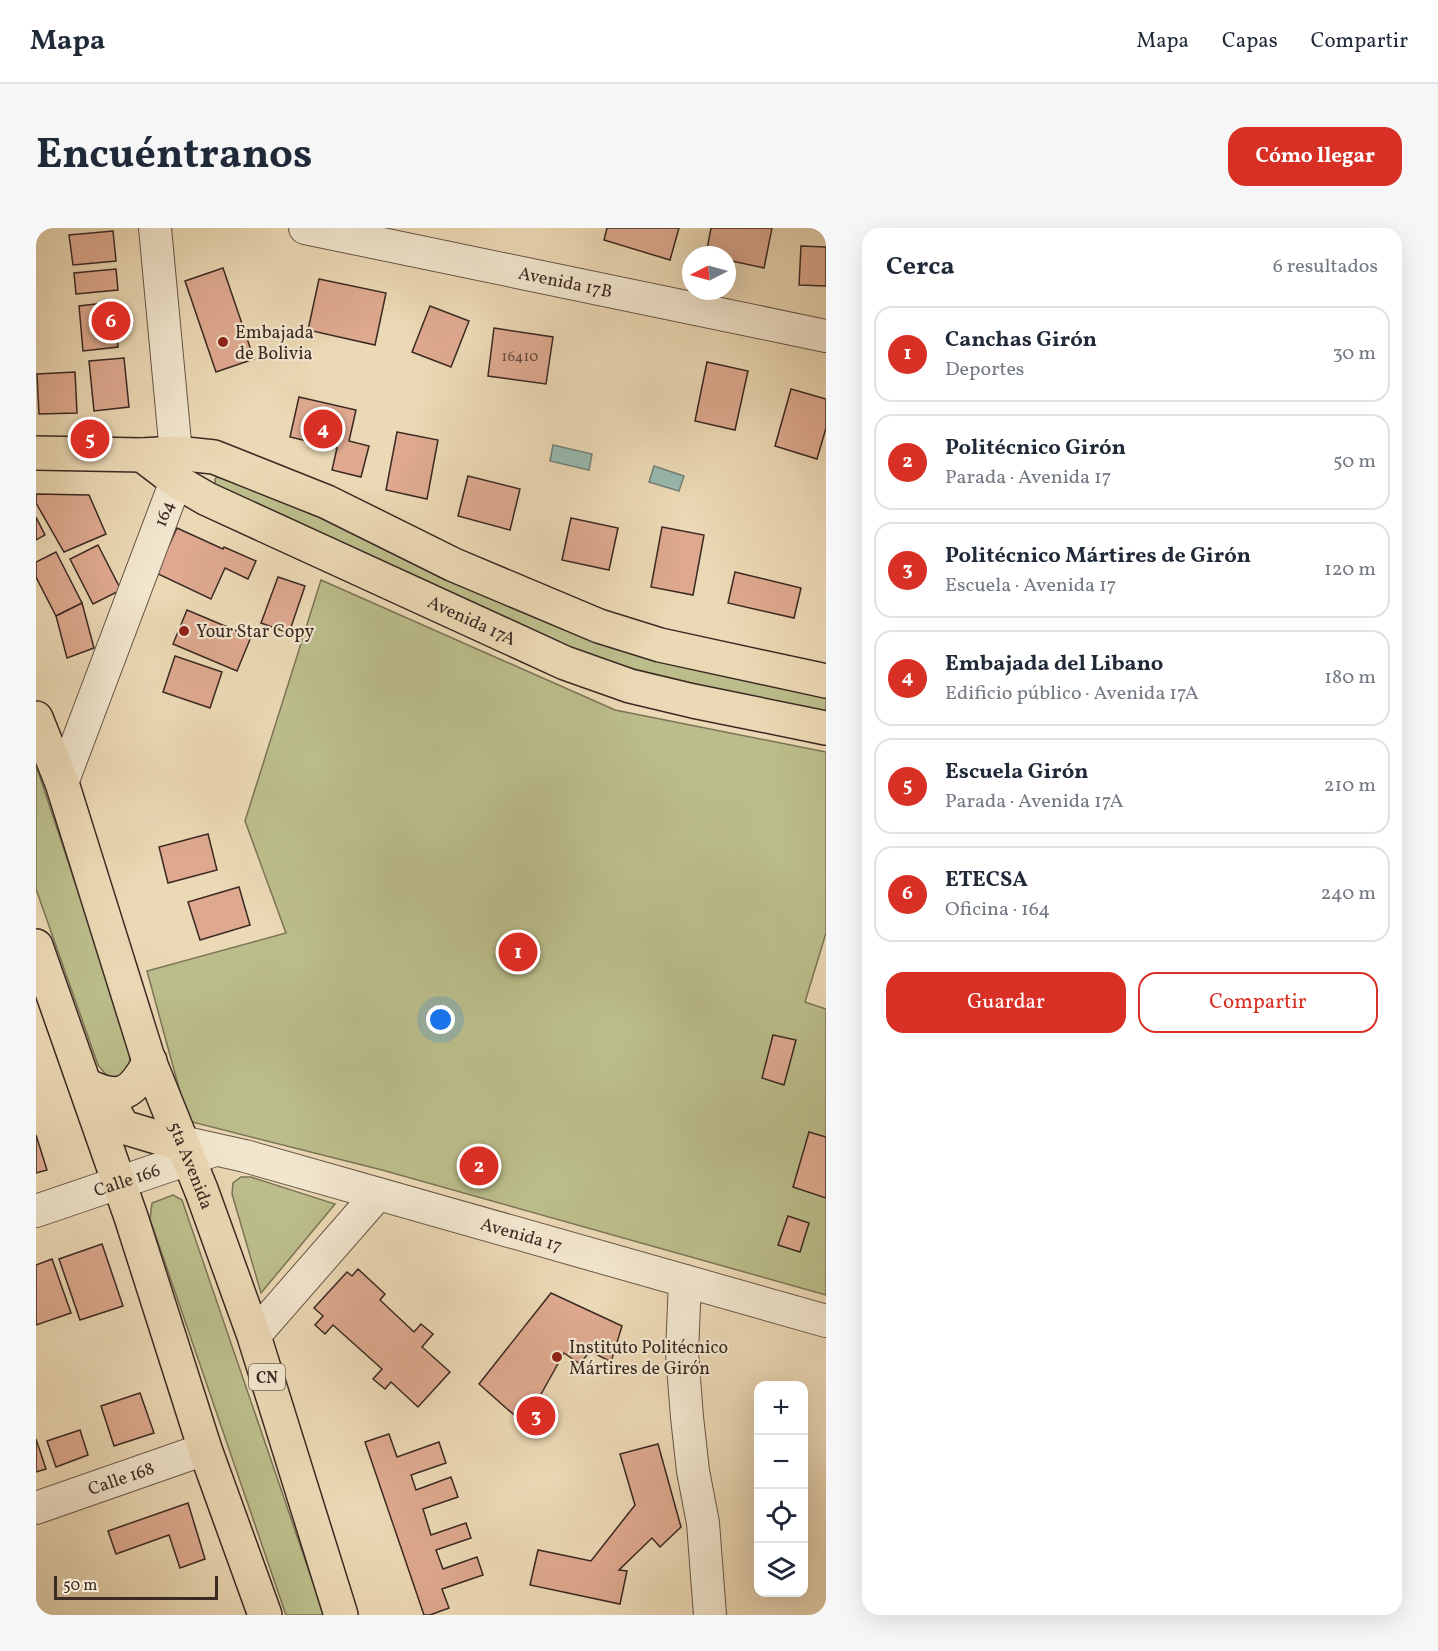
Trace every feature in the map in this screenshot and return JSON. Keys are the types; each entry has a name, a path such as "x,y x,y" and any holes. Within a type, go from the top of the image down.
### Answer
{"main road":[{"path":"36,453 142,455 176,467 214,458 327,502 454,565 599,626 660,645 826,681"},
{"name":"Avenida 17A","path":"176,467 207,499 565,663 630,686 826,728"},
{"name":"5ta Avenida","path":"36,718 62,783 150,1061 197,1150 341,1615"},
{"path":"36,946 94,1089 118,1182 205,1449 265,1615"},
{"path":"94,1089 114,1094 134,1087 150,1061"},
{"path":"94,1089 123,1127 197,1150"}],"street":[{"name":"164","path":"62,783 176,467 155,228"},
{"name":"Avenida 17B","path":"305,228 826,336"},
{"name":"Calle 166","path":"36,1211 118,1182 197,1150"},
{"name":"Avenida 17","path":"197,1150 378,1194 826,1321"},
{"path":"254,1336 378,1194"},
{"path":"685,1281 682,1353 693,1471 703,1523 710,1615"},
{"name":"Calle 168","path":"36,1508 205,1449"}],"green space":[{"path":"220,474 228,475 436,567 826,689 826,713 761,700 585,657 216,489 215,479"},
{"path":"321,580 615,710 826,752 826,933 805,1002 826,1009 826,1295 382,1170 188,1121 147,971 286,933 245,821"},
{"path":"36,765 129,1045 130,1070 120,1078 109,1078 98,1065 36,889"},
{"path":"241,1177 251,1177 335,1204 261,1293 232,1194 233,1183"},
{"path":"173,1195 182,1200 324,1615 286,1615 150,1219 152,1203"}],"water":[{"path":"553,445 592,454 589,470 550,461"},
{"path":"654,466 684,476 679,491 649,482"}],"building":[{"path":"607,228 679,228 670,260 604,240"},
{"path":"711,228 772,228 764,268 736,262 736,246 708,246"},
{"path":"113,231 116,261 73,265 69,235"},
{"path":"801,246 826,247 826,286 799,285"},
{"path":"223,268 254,359 216,372 185,281"},
{"path":"116,269 118,290 76,294 74,273"},
{"path":"319,279 386,293 375,345 308,330"},
{"path":"113,302 118,347 83,351 79,306"},
{"path":"430,306 469,321 451,367 412,352"},
{"path":"494,328 553,337 546,384 488,376"},
{"path":"124,358 129,407 94,411 89,361"},
{"path":"707,362 748,371 735,430 695,421"},
{"path":"75,372 77,413 39,414 37,374"},
{"path":"791,389 826,399 826,428 817,459 775,446"},
{"path":"299,397 356,410 349,441 369,446 361,477 332,470 337,448 290,437"},
{"path":"397,432 438,440 427,499 386,490"},
{"path":"468,476 520,489 510,530 458,516"},
{"path":"36,494 89,495 106,534 64,552 36,503"},
{"path":"36,517 45,535 36,540"},
{"path":"571,518 618,528 609,570 562,560"},
{"path":"662,527 704,535 693,595 651,587"},
{"path":"177,528 256,561 248,579 225,568 211,599 156,573"},
{"path":"98,545 121,590 93,604 70,559"},
{"path":"56,552 82,603 56,616 36,577 36,562"},
{"path":"735,572 801,588 794,618 728,603"},
{"path":"278,577 305,586 289,633 261,623"},
{"path":"82,603 94,648 67,658 56,616"},
{"path":"187,610 251,637 237,671 173,644"},
{"path":"175,656 222,672 210,708 163,692"},
{"path":"208,834 217,870 168,883 159,847"},
{"path":"239,887 250,925 200,940 188,902"},
{"path":"773,1035 796,1040 784,1085 762,1078"},
{"path":"809,1132 826,1137 826,1198 793,1187"},
{"path":"36,1135 47,1170 36,1173"},
{"path":"788,1216 809,1223 800,1252 778,1245"},
{"path":"102,1244 123,1306 80,1320 59,1259"},
{"path":"52,1259 71,1313 36,1325 36,1265"},
{"path":"358,1269 385,1294 380,1300 414,1332 421,1324 433,1334 422,1347 450,1372 418,1407 391,1382 385,1389 373,1379 382,1369 333,1325 325,1334 315,1325 323,1316 314,1308 347,1272 352,1276"},
{"path":"551,1293 622,1326 611,1362 590,1351 580,1364 564,1353 540,1396 557,1410 539,1437 479,1384"},
{"path":"140,1393 154,1433 114,1446 101,1406"},
{"path":"80,1430 88,1455 56,1467 47,1441"},
{"path":"389,1434 397,1457 439,1442 446,1463 411,1475 416,1490 451,1477 458,1497 423,1509 431,1535 466,1523 471,1538 436,1550 443,1569 477,1557 483,1575 442,1589 449,1608 430,1615 424,1615 365,1442"},
{"path":"36,1439 46,1469 36,1472"},
{"path":"658,1444 681,1527 660,1547 652,1538 619,1570 627,1571 620,1604 530,1585 538,1550 591,1561 635,1505 620,1454"},
{"path":"188,1503 205,1559 180,1568 169,1535 116,1554 108,1531"}],"place":[{"name":"ETECSA","path":"111,321"},
{"name":"Embajada de Bolivia","path":"223,342"},
{"name":"Embajada del Libano","path":"323,429"},
{"name":"Escuela Girón","path":"90,439"},
{"name":"Your Star Copy","path":"184,631"},
{"name":"Canchas Girón","path":"518,952"},
{"name":"Politécnico Girón","path":"479,1166"},
{"name":"Instituto Politécnico Mártires de Girón","path":"557,1357"},
{"name":"Politécnico Mártires de Girón","path":"536,1416"}]}
